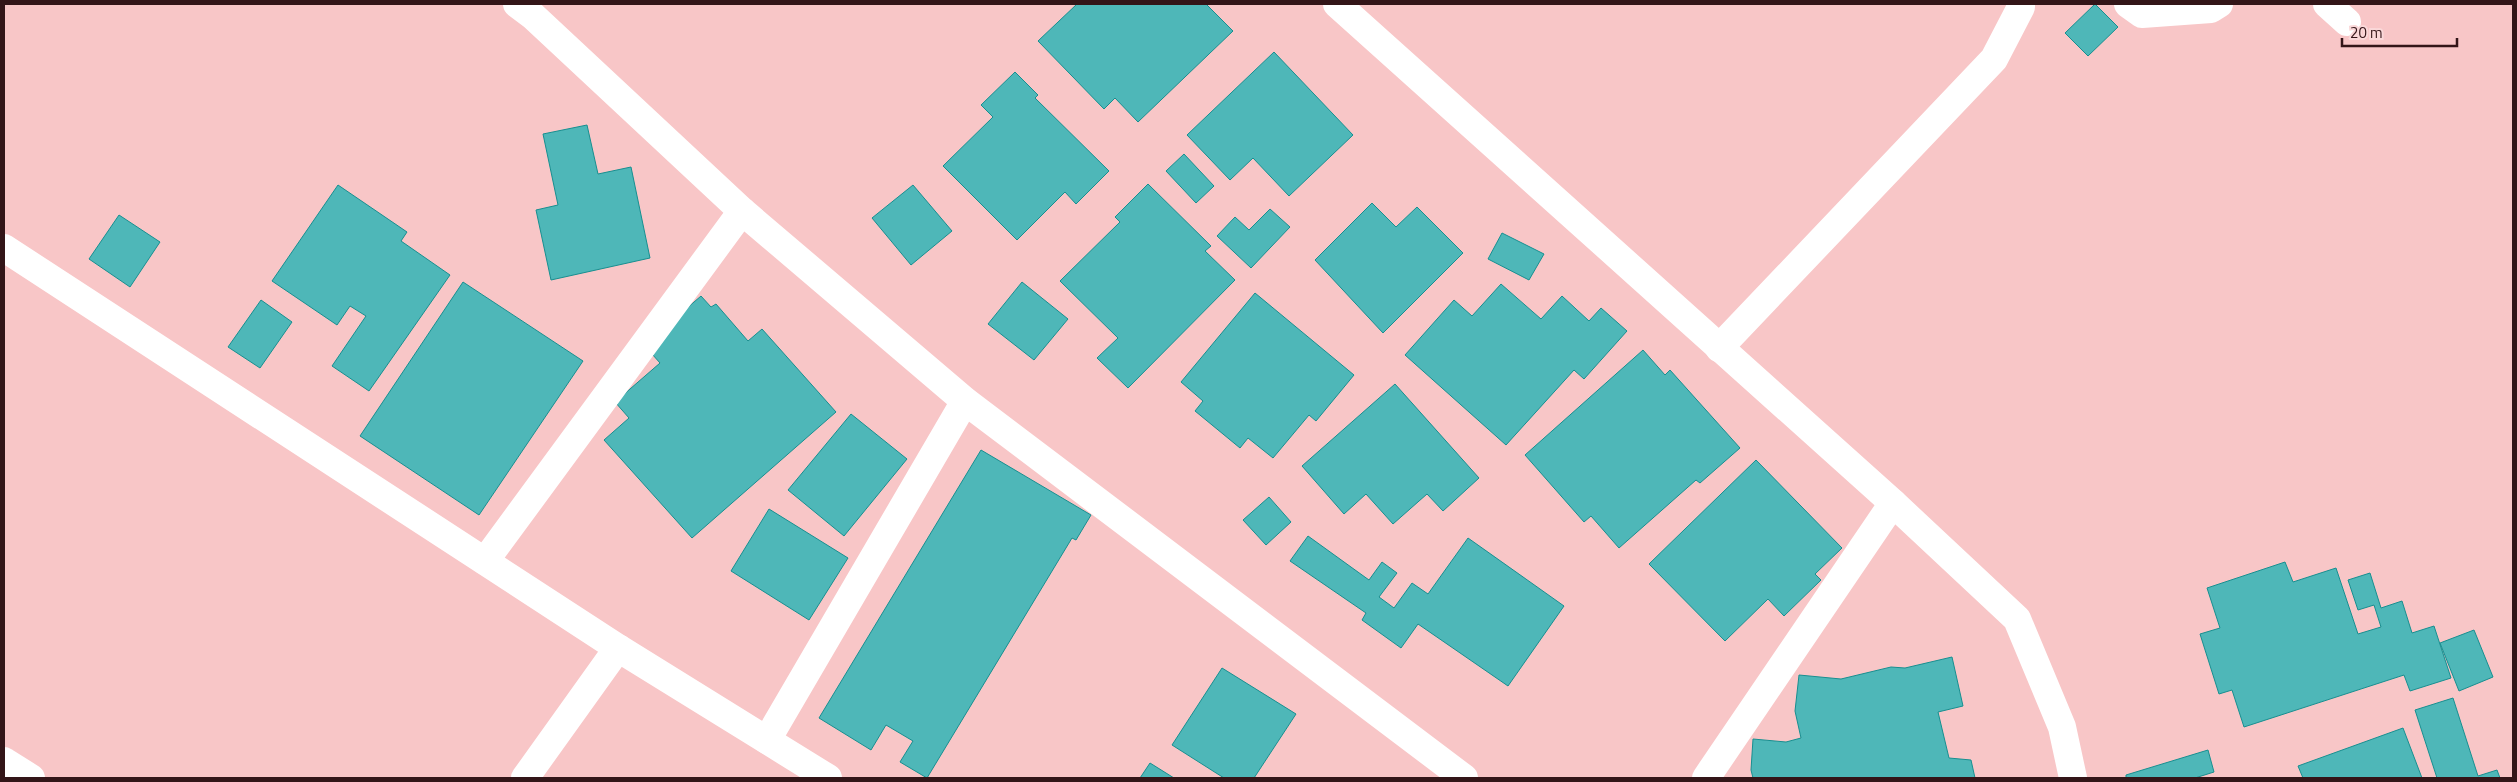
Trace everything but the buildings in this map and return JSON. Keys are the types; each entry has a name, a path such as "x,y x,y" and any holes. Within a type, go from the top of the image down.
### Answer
{"street":[{"path":"1337,4 1893,503 2017,619 2062,727 2073,778"},
{"path":"1719,348 1994,58 2021,7 2020,4"},
{"path":"2128,4 2142,14 2211,9 2219,4"},
{"path":"2327,4 2347,22"},
{"path":"532,8 742,211 966,401 1464,778"},
{"path":"485,561 742,211"},
{"path":"4,248 618,648 828,778"},
{"path":"767,740 966,401"},
{"path":"1706,778 1893,503"},
{"path":"525,778 618,648"},
{"path":"4,761 31,778"},
{"path":"4,766 27,778"}]}
